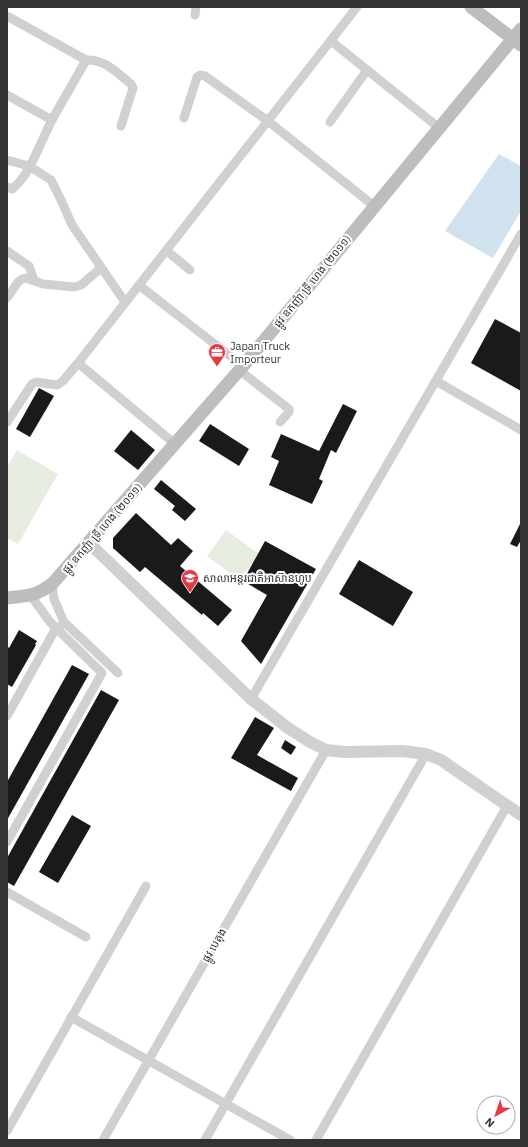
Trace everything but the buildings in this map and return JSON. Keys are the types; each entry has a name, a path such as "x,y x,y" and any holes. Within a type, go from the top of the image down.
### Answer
{"main road":[{"path":"471,7 518,37"},
{"name":"ផ្លូវ ឧកញ៉ា ទ្រី ហេង (២០១១)","path":"7,598 31,596 42,592 52,584 241,368 438,127 518,37"}],"street":[{"path":"7,422 32,384 36,382 57,385 63,381 125,302 140,286 357,7"},
{"path":"7,16 86,60 95,60 106,64 131,84 133,88 121,126"},
{"path":"331,41 438,127"},
{"path":"7,187 12,189 19,184 52,120 86,60"},
{"path":"330,122 367,70"},
{"path":"184,118 197,77 205,76 268,121 374,206"},
{"path":"7,95 52,120"},
{"path":"7,160 29,166 51,180 72,225 125,302"},
{"path":"251,699 521,234"},
{"path":"7,251 29,266 34,280"},
{"path":"167,251 190,270"},
{"path":"7,298 18,282 22,279 26,278 43,284 74,287 81,285 101,268"},
{"path":"140,286 289,409 289,412 280,422"},
{"path":"78,363 175,444"},
{"path":"436,381 521,430"},
{"path":"89,543 251,699 288,728 326,750 352,752 403,751 426,754 441,760 521,815"},
{"path":"52,584 54,599 64,622 118,673"},
{"path":"7,842 102,674 50,622 31,596"},
{"path":"7,716 56,628 64,622"},
{"name":"ផ្លូវ បេតុង","path":"103,1140 326,750"},
{"path":"205,1140 426,754"},
{"path":"316,1140 508,806"},
{"path":"7,1131 146,886"},
{"path":"7,892 86,937"},
{"path":"71,1017 290,1140"}],"shaded area":[{"path":"17,450 58,474 18,544 7,538 7,467"},
{"path":"226,530 259,554 239,580 207,556"}],"water":[{"path":"499,154 521,166 521,211 493,258 445,231"}],"place":[{"name":"Japan Truck Importeur","path":"217,367"},
{"name":"សាលាអន្ដរជាតិអាស៊ានហូប","path":"190,593"}]}
